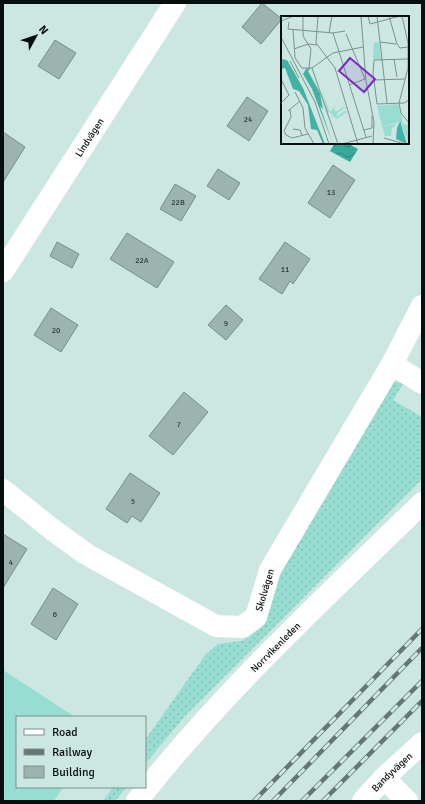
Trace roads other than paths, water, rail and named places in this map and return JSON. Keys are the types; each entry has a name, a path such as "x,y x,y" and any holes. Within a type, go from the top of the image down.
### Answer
{"street":[{"name":"Lindvägen","path":"3,271 174,3"},
{"name":"Skolvägen","path":"3,490 86,554 216,626 242,627 256,617 270,570 392,364 422,306"},
{"path":"392,364 422,383"},
{"name":"Norrvikenleden","path":"137,801 213,711 257,664 422,503"},
{"name":"Bandyvägen","path":"363,801 384,778 422,743"},
{"path":"384,778 407,801"}],"water":[{"path":"334,144 349,144 358,149 350,162 330,151"}],"railway":[{"path":"254,801 422,629"},
{"path":"273,801 422,648"},
{"path":"302,801 422,681"},
{"path":"323,801 422,701"}]}
